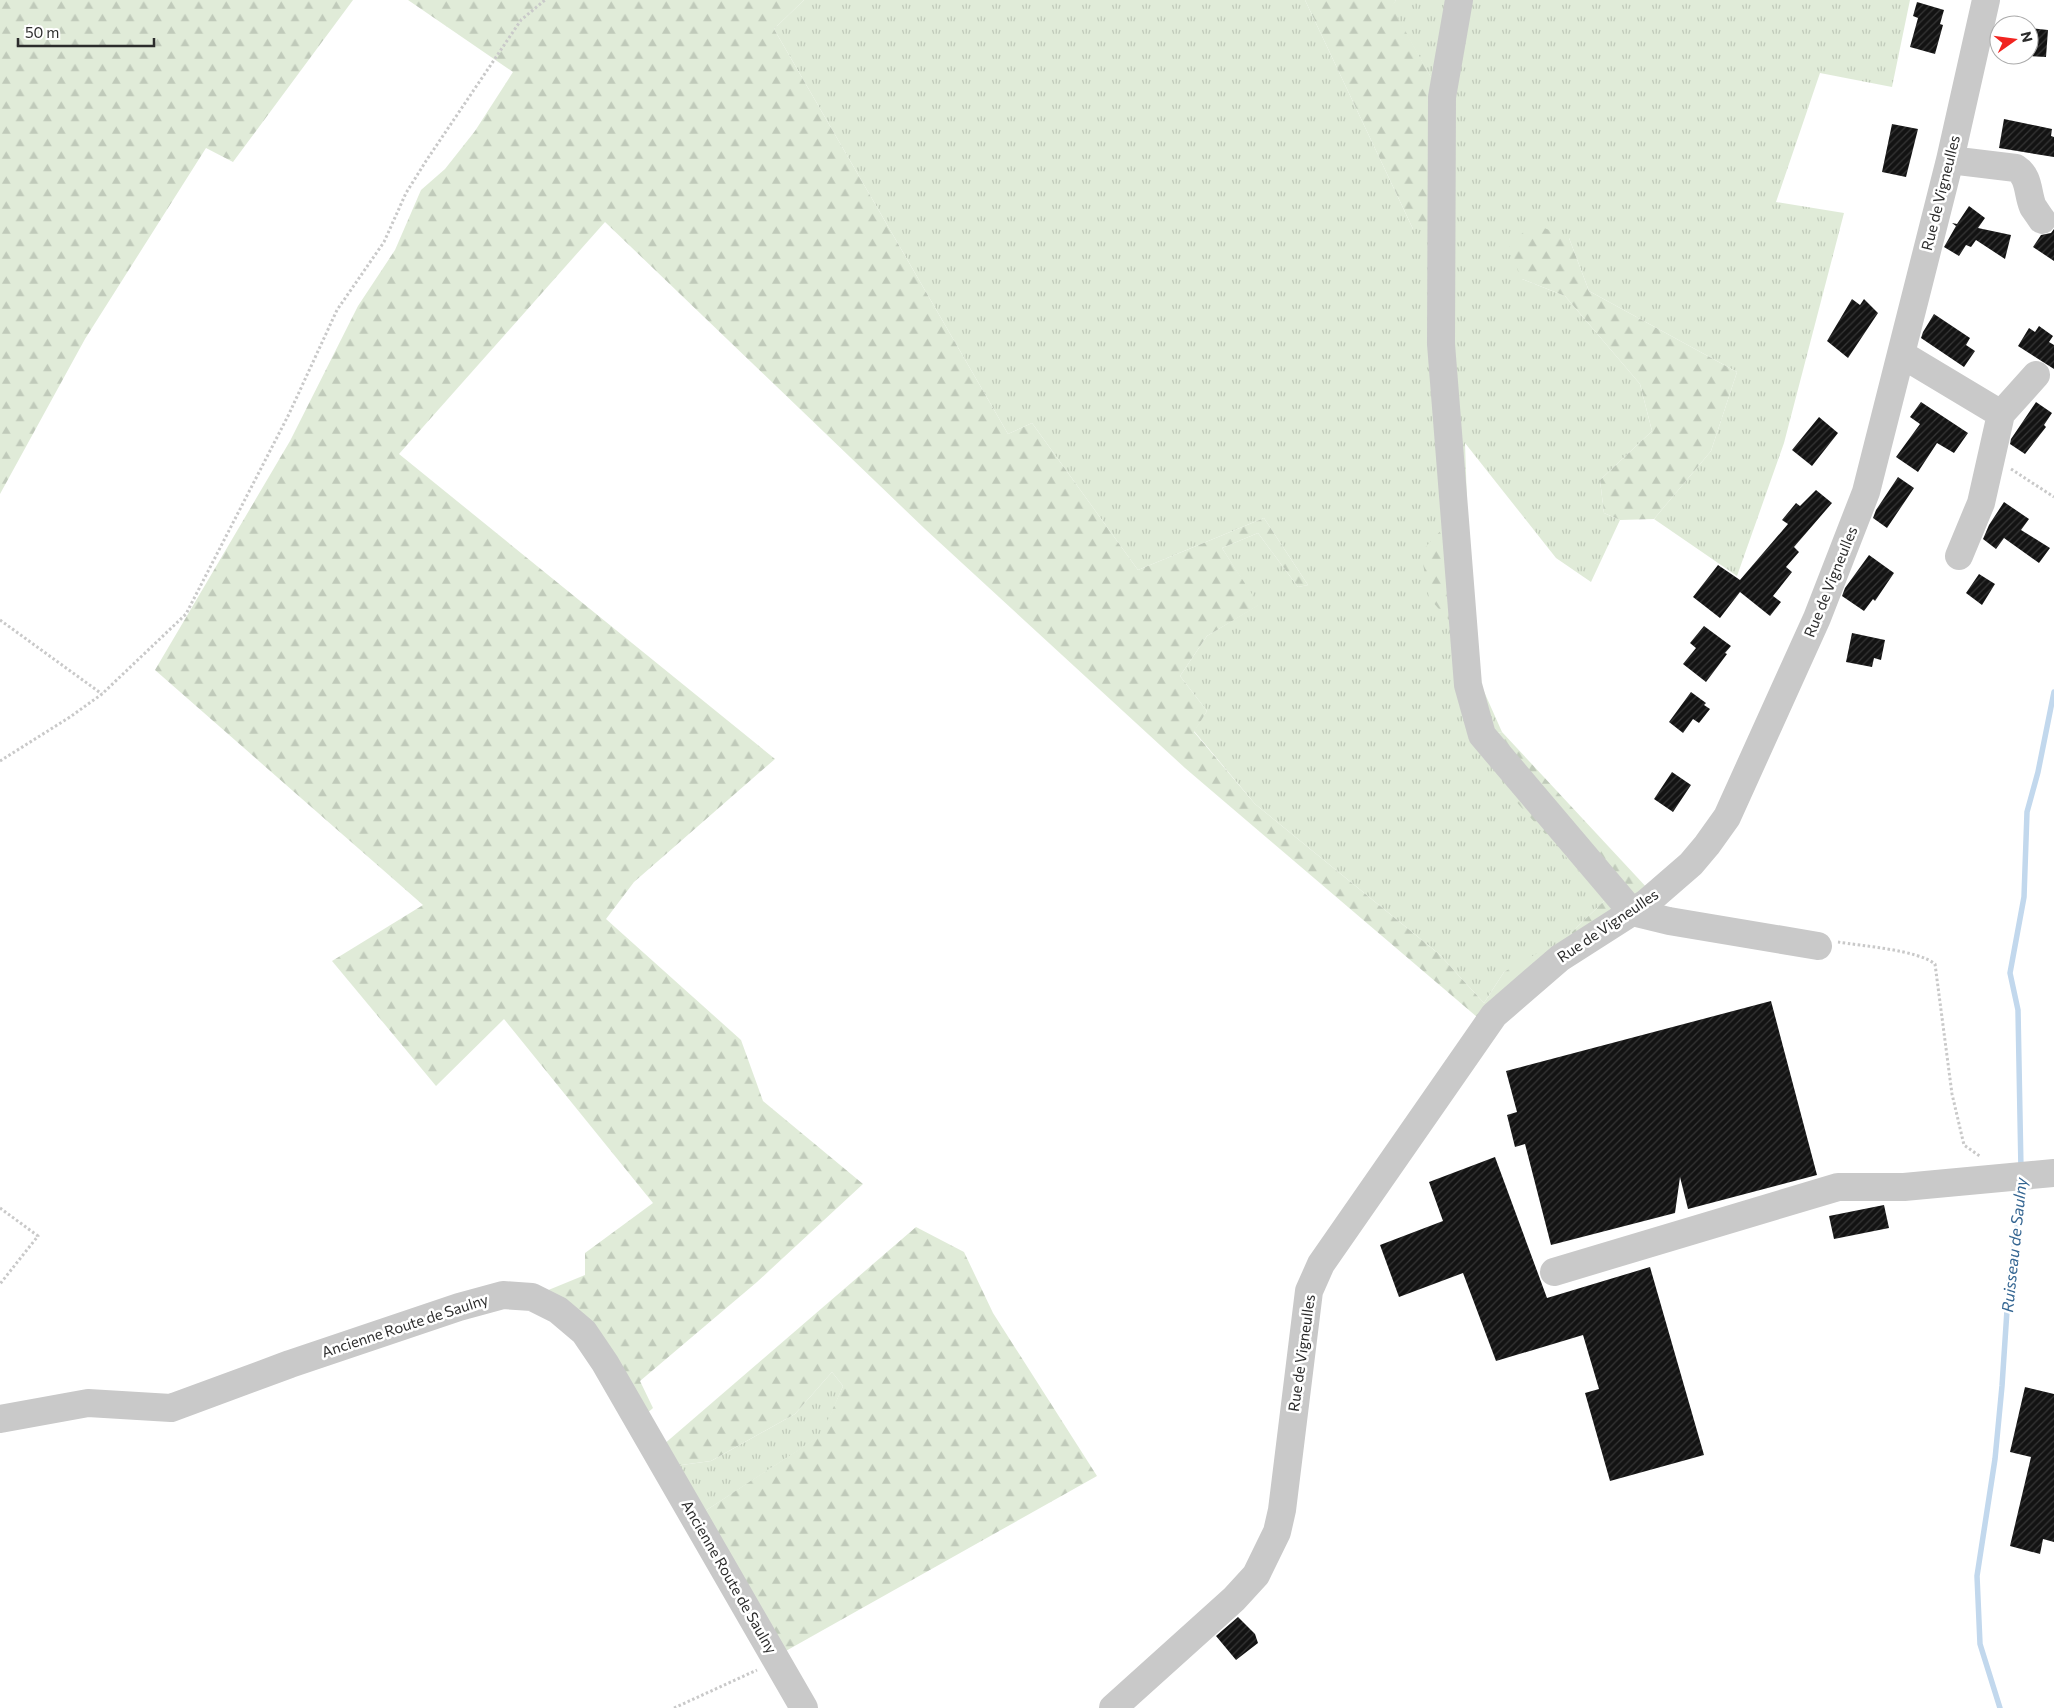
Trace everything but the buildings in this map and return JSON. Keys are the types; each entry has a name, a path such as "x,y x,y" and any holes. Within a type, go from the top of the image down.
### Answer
{"street":[{"path":"1460,0 1442,97 1441,344 1468,685 1482,735 1632,912 1669,922 1818,946"},
{"name":"Rue de Vigneulles","path":"1113,1708 1234,1600 1256,1574 1277,1532 1282,1510 1309,1291 1321,1264 1494,1015 1560,958 1646,903 1691,864 1708,845 1727,817 1817,618 1866,492 1950,160 1986,0"},
{"path":"1950,160 2016,168 2026,178 2033,206 2042,220"},
{"path":"1901,354 2001,414"},
{"path":"1959,556 1981,503 2001,414 2036,375"},
{"path":"1554,1272 1838,1187 1904,1186 2054,1173"},
{"name":"Ancienne Route de Saulny","path":"0,1419 88,1403 171,1408 290,1364 459,1307 503,1296 532,1297 558,1310 584,1332 605,1363 804,1708"}],"path":[{"path":"0,761 70,717 102,694 186,614 289,414 338,310 384,242 406,193 521,20 545,0"},
{"path":"1991,456 2054,496"},
{"path":"0,620 102,694"},
{"path":"1818,946 1836,942 1928,959 1935,964 1952,1094 1964,1145 2013,1177"},
{"path":"0,1208 38,1236 0,1284"},
{"path":"674,1708 778,1660"}],"green space":[{"path":"0,0 353,0 233,162 206,148 85,339 0,494"},
{"path":"408,0 804,0 774,29 1008,434 1032,423 1138,570 1264,518 1308,585 1298,587 1258,533 1222,548 1259,605 1207,636 1180,676 1207,711 1194,732 1255,804 1439,954 1484,1003 1504,972 1543,950 1552,957 1477,1017 1185,768 925,529 605,222 399,454 775,759 634,882 606,919 741,1040 763,1101 863,1184 757,1282 640,1381 653,1408 644,1416 546,1291 585,1275 585,1253 653,1203 504,1019 436,1086 332,961 423,905 155,670 290,441 358,306 395,250 421,190 445,169 475,131 513,72"},
{"path":"804,0 1305,0 1413,229 1442,97 1391,7 1396,0 1910,0 1892,87 1820,73 1776,202 1844,213 1784,443 1737,576 1654,519 1711,451 1737,372 1589,291 1569,238 1522,279 1565,296 1640,384 1652,431 1600,480 1604,513 1620,520 1591,582 1556,558 1465,443 1471,621 1482,687 1502,732 1493,734 1605,900 1572,932 1571,945 1504,972 1484,1003 1439,954 1255,804 1194,731 1207,711 1180,676 1207,636 1258,605 1222,548 1258,533 1298,587 1308,585 1264,518 1138,570 1032,423 1008,434 774,29"},
{"path":"1305,0 1396,0 1392,7 1442,97 1441,225 1413,229"},
{"path":"1532,223 1569,238 1589,291 1737,372 1711,451 1654,519 1620,520 1604,513 1600,480 1652,431 1640,384 1565,296 1522,279 1508,248"},
{"path":"1444,527 1461,590 1449,620 1429,598 1421,552"},
{"path":"1502,732 1649,890 1571,945 1572,932 1605,900 1511,796 1493,734"},
{"path":"916,1227 964,1252 993,1313 1097,1476 784,1652 702,1513 821,1435 843,1386 832,1372 795,1414 711,1461 674,1466 663,1445"},
{"path":"832,1372 843,1386 822,1435 702,1513 674,1466 711,1461 795,1414"}],"waterway":[{"name":"Ruisseau de Saulny","path":"2021,1170 2018,1010 2010,973 2024,897 2027,812 2038,772 2054,692"},
{"name":"Ruisseau de Saulny","path":"2000,1708 1980,1644 1977,1576 1995,1459 2009,1280 2022,1184"}]}
